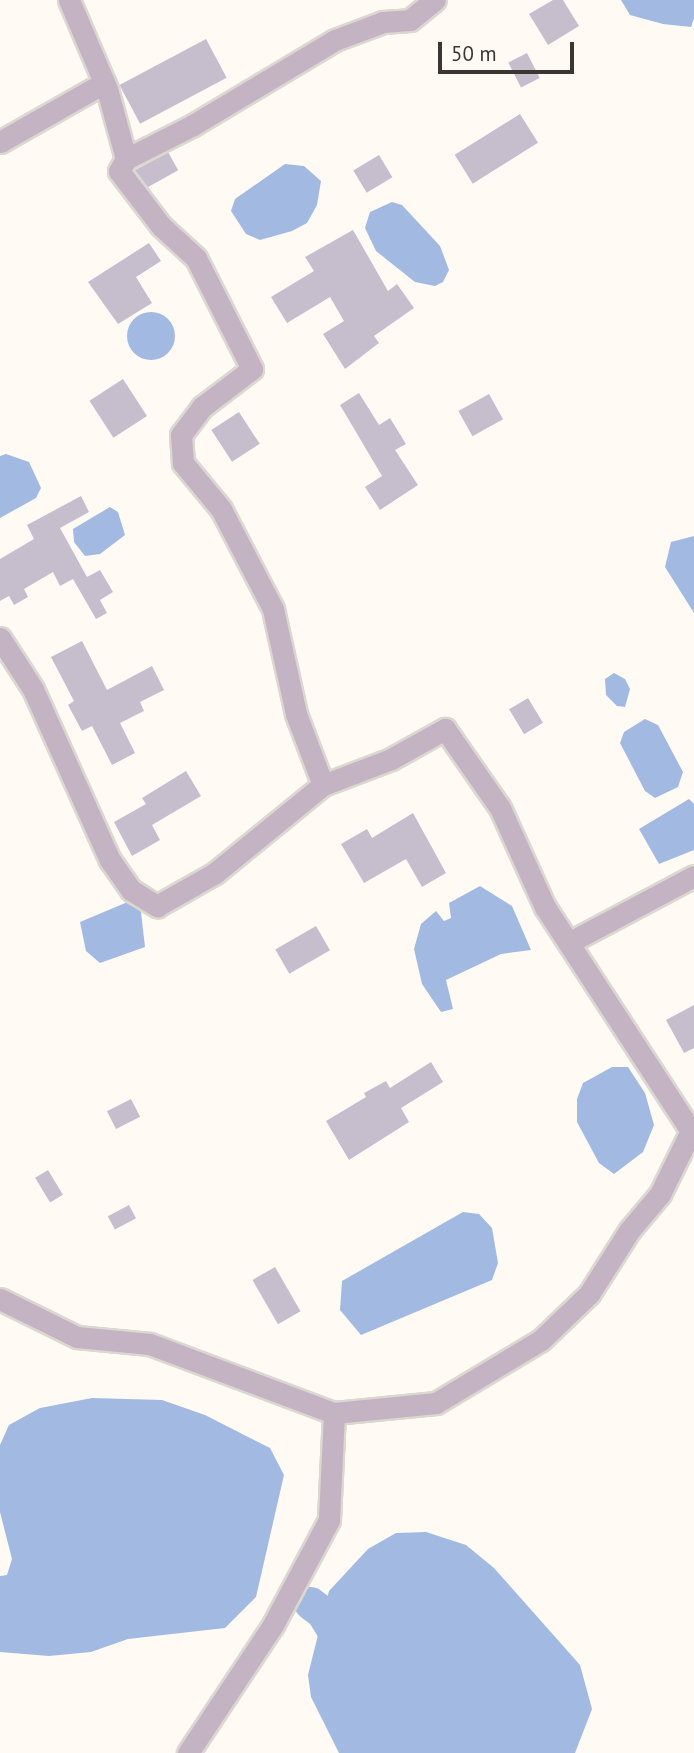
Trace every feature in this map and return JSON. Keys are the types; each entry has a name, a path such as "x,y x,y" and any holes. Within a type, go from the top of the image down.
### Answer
{"street":[{"path":"69,0 104,83 126,159"},
{"path":"323,785 296,714 273,609 221,509 183,463 181,435 202,407 252,369 196,258 161,226 119,171 126,159 276,78 335,40 383,22 410,20 435,0"},
{"path":"0,142 104,83"},
{"path":"0,638 33,689 110,860 131,890 157,906 215,873 323,785 391,759 445,729 500,808 545,907 691,1131 660,1194 629,1231 589,1294 541,1340 436,1404 334,1413 150,1345 77,1337 0,1299"},
{"path":"570,942 694,876"},
{"path":"188,1753 272,1625 329,1520 334,1413"}],"water":[{"path":"621,0 694,0 694,18 691,27 663,24 630,15"},
{"path":"285,164 304,166 321,181 317,205 307,223 292,231 260,240 246,234 231,211 235,199"},
{"path":"392,202 402,205 440,246 449,270 443,282 435,286 415,282 376,251 365,228 370,212"},
{"path":"151,312 168,319 175,336 168,353 151,360 134,353 127,336 134,319"},
{"path":"6,454 29,462 41,488 36,498 0,518 0,456"},
{"path":"110,507 118,512 125,535 100,554 85,556 74,542 73,529"},
{"path":"694,536 694,613 665,567 671,542"},
{"path":"614,673 625,679 630,689 625,707 617,706 606,695 605,679"},
{"path":"645,719 658,725 683,772 678,787 655,798 645,791 620,743 624,732"},
{"path":"689,799 694,804 694,850 659,864 639,829"},
{"path":"480,886 512,906 531,950 501,954 446,980 453,1009 441,1012 422,984 414,949 421,924 436,911 444,921 451,918 449,903"},
{"path":"130,901 141,912 145,947 100,963 86,951 80,922"},
{"path":"612,1067 628,1067 645,1093 654,1125 643,1152 614,1174 599,1163 577,1122 577,1099 583,1083"},
{"path":"463,1212 479,1214 492,1228 498,1263 492,1280 361,1335 340,1310 342,1281"},
{"path":"92,1398 162,1400 205,1415 270,1448 284,1475 256,1597 225,1628 128,1639 91,1652 49,1656 0,1652 0,1576 7,1575 12,1559 0,1512 0,1445 9,1425 40,1408"},
{"path":"426,1532 466,1545 494,1568 580,1665 592,1709 575,1753 339,1753 311,1697 308,1675 329,1591 368,1549 396,1533"}],"building":[{"path":"553,0 563,0 579,26 548,45 529,14"},
{"path":"206,39 227,78 140,124 119,85"},
{"path":"527,53 540,78 521,87 508,63"},
{"path":"520,114 538,143 473,184 455,155"},
{"path":"168,152 178,170 145,189 135,170"},
{"path":"379,155 392,177 367,193 353,170"},
{"path":"353,230 388,291 397,284 414,308 374,336 379,343 345,369 323,334 344,321 330,297 287,323 271,297 314,271 305,257"},
{"path":"149,243 161,261 136,277 152,303 118,324 88,282"},
{"path":"123,379 147,416 113,438 89,401"},
{"path":"359,393 379,425 390,418 406,444 395,450 418,485 380,510 365,487 382,476 340,405"},
{"path":"489,394 503,419 472,436 458,411"},
{"path":"239,412 260,444 232,462 211,430"},
{"path":"81,496 89,512 60,528 87,577 100,570 113,592 100,600 107,613 96,619 73,579 60,586 53,572 24,589 28,597 14,605 9,596 0,601 0,559 34,539 27,525"},
{"path":"82,641 107,690 152,666 164,690 140,702 144,711 120,723 135,753 112,765 92,726 82,731 68,705 74,701 51,657"},
{"path":"528,698 543,723 524,734 509,709"},
{"path":"186,771 201,796 152,825 160,840 132,856 114,822 146,804 142,798"},
{"path":"413,813 446,873 422,887 406,859 364,883 341,844 367,829 372,838"},
{"path":"316,926 330,950 289,974 275,950"},
{"path":"694,1005 694,1048 684,1053 666,1020"},
{"path":"431,1062 443,1082 401,1108 409,1122 349,1160 326,1121 366,1097 364,1093 386,1081 390,1088"},
{"path":"131,1099 140,1117 116,1129 107,1111"},
{"path":"48,1170 63,1195 50,1203 35,1178"},
{"path":"129,1205 136,1218 115,1230 108,1216"},
{"path":"275,1267 300,1311 278,1324 252,1280"}],"waterway":[{"path":"310,1603 322,1612 346,1651"}]}
